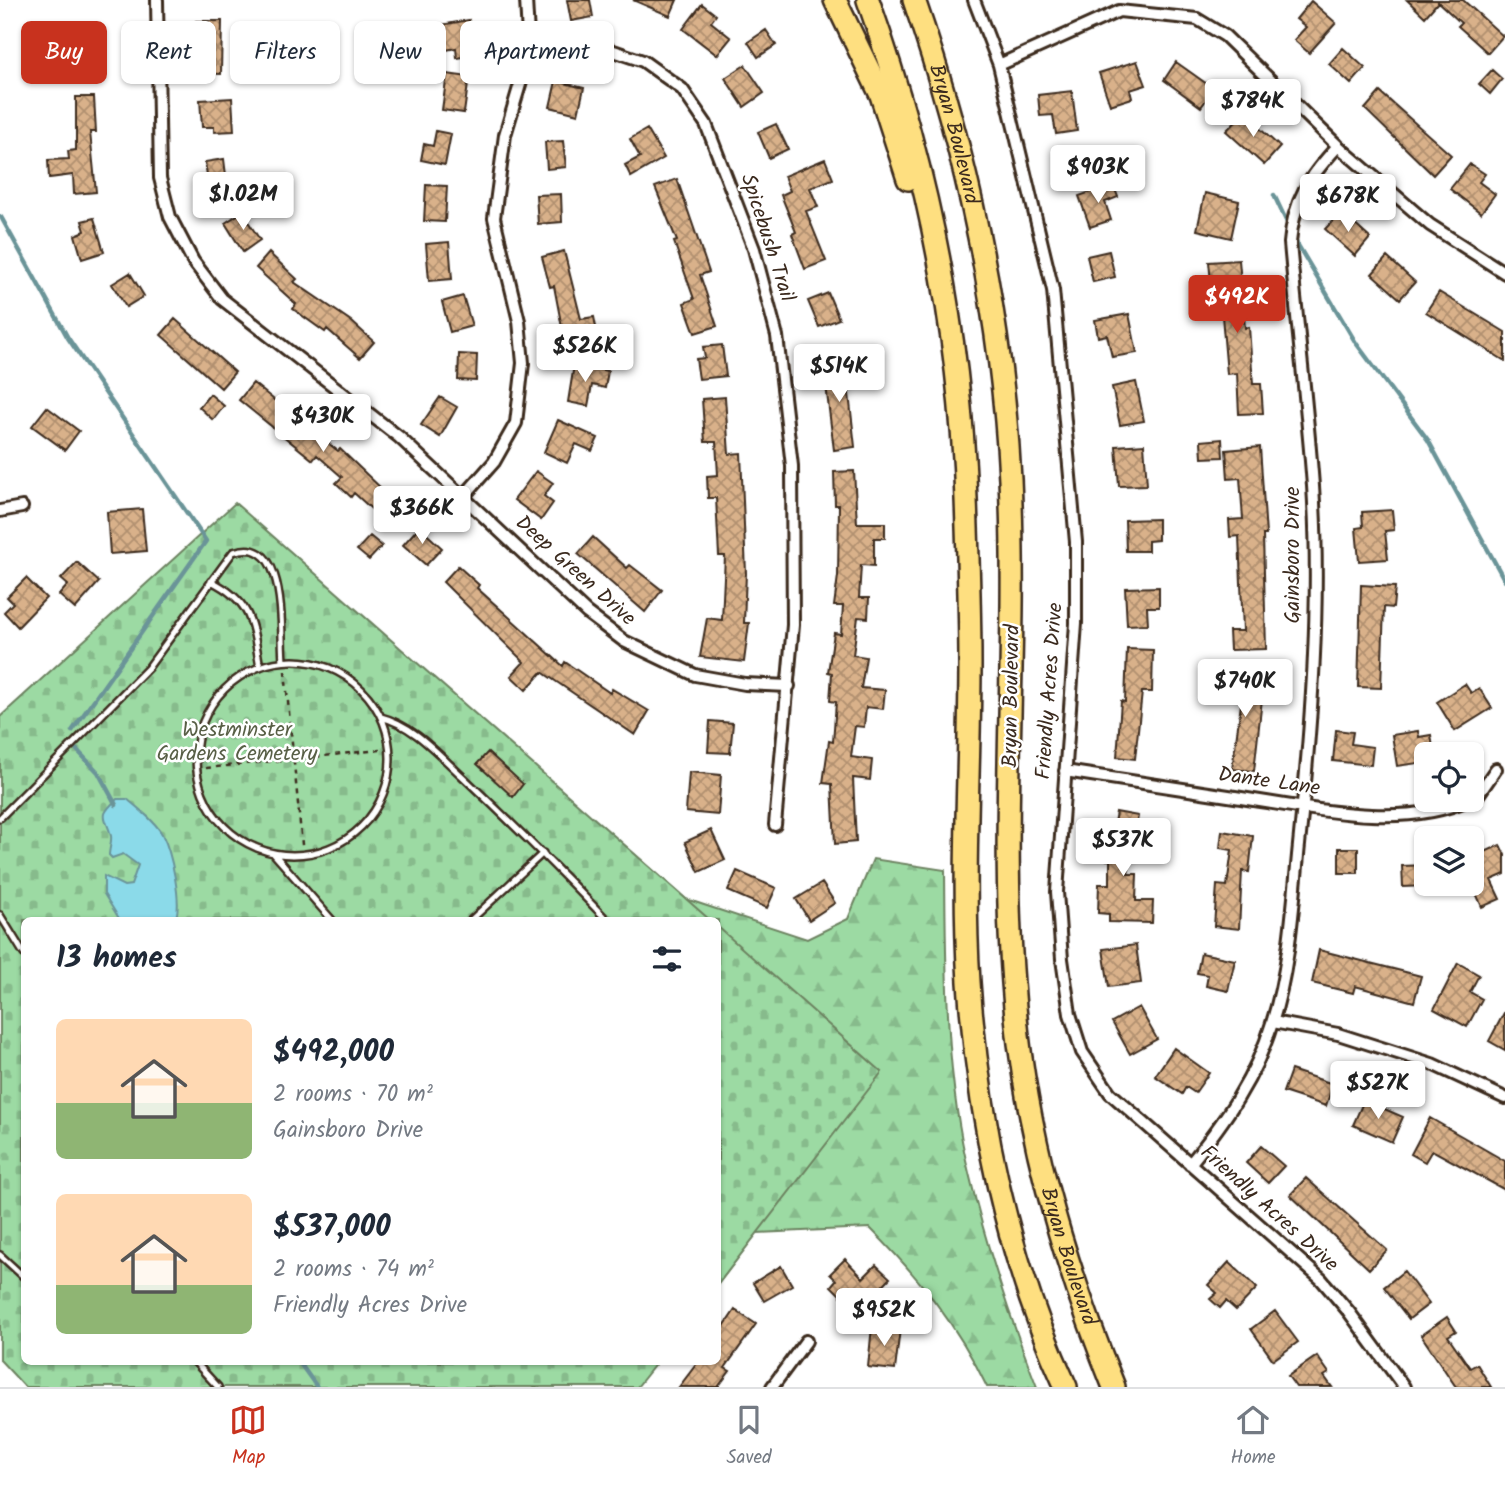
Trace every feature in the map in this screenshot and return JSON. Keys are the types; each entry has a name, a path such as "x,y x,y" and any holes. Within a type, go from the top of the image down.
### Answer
{"highway":[{"path":"835,0 869,67 898,145 914,198 930,280 951,340"},
{"name":"Bryan Boulevard","path":"868,0 907,119 930,211 951,340 966,496 970,662 966,927 971,1014 981,1094 1001,1193 1025,1276 1066,1387"},
{"name":"Bryan Boulevard","path":"914,0 957,144 975,224 1007,443 1014,580 1010,935 1024,1082 1059,1240 1114,1387"}],"street":[{"name":"Deep Green Drive","path":"157,0 160,178 170,216 193,261 222,299 399,437 587,613 624,641 695,675 745,684 789,686"},
{"path":"526,0 527,21"},
{"name":"Friendly Acres Drive","path":"974,0 999,65 1055,303 1076,542 1076,622 1058,892 1062,959 1070,1014 1082,1052 1110,1093 1321,1279 1404,1387"},
{"path":"999,65 1119,11 1197,19 1225,36 1338,146 1430,225 1505,273"},
{"name":"Spicebush Trail","path":"614,51 643,61 682,89 706,124 754,248 777,336 792,466 793,625 775,825"},
{"path":"464,496 494,462 516,424 523,363 519,321 494,218 505,135 520,84"},
{"name":"Gainsboro Drive","path":"1190,1164 1226,1120 1257,1064 1273,1022 1291,922 1312,694 1313,488 1290,243 1292,213 1314,171 1338,146"},
{"path":"0,511 22,507"},
{"name":"Dante Lane","path":"1484,786 1496,769"},
{"name":"Dante Lane","path":"1065,771 1303,807 1375,814 1432,812"},
{"path":"1273,1022 1338,1034 1432,1064 1505,1098"},
{"path":"772,1387 806,1341"}],"lane":[{"path":"0,818 148,668 184,622 224,562 240,550 257,551 271,561 277,582 284,661"},
{"path":"211,581 232,592 244,604 252,624 260,667"},
{"path":"284,661 317,663 348,677 372,700 387,730 390,749 391,764 384,796 366,825 339,845 303,855 274,855 245,844 221,824 204,798 196,769 197,738 208,709 227,685 260,667 284,661"},
{"path":"381,717 398,722 427,745 543,853 604,917"},
{"path":"474,917 543,853"},
{"path":"274,855 329,917"},
{"path":"0,915 21,949"},
{"path":"0,1255 21,1274"},
{"path":"198,1365 218,1387"}],"path":[{"path":"284,661 303,855"},
{"path":"196,769 390,749"}],"green space":[{"name":"Westminster Gardens Cemetery","path":"235,503 707,917 21,917 21,1365 655,1365 637,1387 25,1387 0,1360 0,717"},
{"path":"599,823 686,899 807,939 848,919 873,859 945,870 948,1023 961,1136 991,1255 1037,1387 987,1387 963,1343 936,1303 870,1228 757,1233 721,1280 721,917 625,917"},
{"path":"721,930 882,1072 721,1280"}],"water":[{"path":"117,799 127,799 159,829 169,852 175,877 178,902 176,917 118,917 104,894 104,876 124,886 131,885 138,865 123,854 112,858 109,855 111,838 105,820 107,810"}],"building":[{"path":"567,0 590,0 593,17 571,21"},
{"path":"633,0 677,0 670,16"},
{"path":"1407,0 1463,0 1503,36 1488,53 1458,26 1461,23 1438,2 1425,17"},
{"path":"1311,1 1336,23 1309,53 1294,40 1306,27 1296,19"},
{"path":"702,4 716,15 711,22 731,38 717,55 683,29"},
{"path":"216,21 222,21 221,74 216,74"},
{"path":"460,22 460,58 457,58 456,48 446,50 446,24"},
{"path":"766,30 776,45 758,57 748,42"},
{"path":"1343,48 1365,68 1351,84 1329,64"},
{"path":"1137,61 1146,85 1130,90 1132,98 1110,105 1099,73"},
{"path":"1176,62 1214,89 1201,107 1164,80"},
{"path":"745,65 764,93 744,107 725,78"},
{"path":"1492,70 1502,79 1490,94 1479,84"},
{"path":"447,74 460,76 460,84 468,84 464,113 442,110"},
{"path":"555,84 584,88 578,114 550,107"},
{"path":"1072,91 1077,131 1056,134 1053,115 1040,116 1038,95"},
{"path":"1380,92 1451,155 1433,175 1365,109"},
{"path":"76,97 94,97 96,132 90,132 96,192 74,194 73,175 49,178 48,160 69,159 68,151 76,150"},
{"path":"232,98 234,131 214,132 214,127 202,127 200,100"},
{"path":"1243,113 1280,147 1264,165 1226,131"},
{"path":"776,124 788,149 769,158 758,132"},
{"path":"647,129 664,158 631,177 625,165 640,157 630,139"},
{"path":"436,131 451,134 445,165 421,160 424,144 433,146"},
{"path":"563,141 566,167 547,169 545,142"},
{"path":"224,159 228,192 210,195 205,162"},
{"path":"825,159 833,179 810,188 818,207 806,211 826,261 805,269 792,234 796,232 781,195 790,191 784,176"},
{"path":"1470,164 1485,174 1479,182 1495,194 1481,213 1450,189"},
{"path":"677,179 709,272 700,275 717,326 695,333 684,303 694,299 674,242 677,241 655,187"},
{"path":"1113,184 1118,197 1105,202 1111,220 1090,227 1079,196"},
{"path":"426,185 447,186 445,222 424,221"},
{"path":"1205,193 1239,201 1231,238 1197,230"},
{"path":"561,194 562,222 538,224 536,195"},
{"path":"242,212 260,240 243,252 225,223"},
{"path":"1341,212 1370,238 1355,256 1325,229"},
{"path":"94,218 104,252 82,259 75,235 85,231 82,221"},
{"path":"449,242 452,279 429,281 426,244"},
{"path":"564,251 581,319 594,317 597,332 564,338 554,286 550,287 542,257"},
{"path":"1109,251 1115,277 1093,282 1087,256"},
{"path":"269,253 297,279 294,282 351,321 374,342 360,358 327,329 325,332 293,309 296,304 256,268"},
{"path":"1387,257 1415,282 1400,299 1372,274"},
{"path":"1239,260 1245,328 1249,327 1253,384 1261,384 1263,413 1239,414 1237,373 1227,374 1219,281 1211,282 1209,262"},
{"path":"130,273 144,296 126,307 112,284"},
{"path":"1439,292 1505,332 1505,361 1426,312"},
{"path":"828,293 839,319 819,327 808,301"},
{"path":"463,296 472,326 450,332 442,302"},
{"path":"1129,314 1137,353 1112,357 1107,335 1098,337 1095,320"},
{"path":"175,319 235,372 221,388 161,335"},
{"path":"722,345 726,376 699,379 696,359 705,358 703,347"},
{"path":"459,354 477,355 476,381 458,380"},
{"path":"845,358 855,447 834,450 823,361"},
{"path":"574,365 608,371 605,388 592,385 588,406 568,402"},
{"path":"1136,382 1144,421 1120,425 1112,387"},
{"path":"253,383 338,451 340,449 404,510 390,526 354,493 351,497 336,483 342,477 317,455 313,460 239,400"},
{"path":"210,394 224,406 213,420 199,407"},
{"path":"440,397 457,407 440,437 421,425"},
{"path":"725,397 729,454 741,453 746,573 744,623 749,623 744,662 700,657 707,618 722,620 725,556 719,556 716,498 708,498 707,476 718,475 716,442 705,442 702,399"},
{"path":"47,407 79,431 65,450 32,426"},
{"path":"558,420 598,438 592,451 576,444 567,463 544,452"},
{"path":"1222,439 1223,457 1202,458 1201,441"},
{"path":"1144,444 1147,485 1119,486 1116,446"},
{"path":"1260,447 1266,535 1263,535 1266,649 1230,650 1229,631 1243,631 1239,536 1230,537 1229,520 1243,519 1240,478 1228,479 1226,450"},
{"path":"536,471 553,483 544,496 553,503 541,520 514,500"},
{"path":"854,471 857,523 885,523 885,538 874,538 874,566 861,565 859,598 869,598 868,618 858,617 853,655 866,657 861,688 885,690 883,709 866,707 864,727 855,726 851,757 872,760 870,780 853,778 856,842 835,844 832,784 823,783 829,741 833,742 836,702 830,701 832,673 828,672 834,633 841,634 843,606 834,606 838,576 839,505 835,505 834,472"},
{"path":"142,509 146,551 110,554 107,512"},
{"path":"1392,510 1394,530 1385,531 1388,559 1359,561 1356,528 1363,527 1362,512"},
{"path":"1158,519 1158,540 1148,541 1148,551 1126,551 1125,520"},
{"path":"419,527 442,548 426,565 403,545"},
{"path":"370,536 382,546 369,560 357,550"},
{"path":"593,537 627,568 630,565 662,590 645,612 578,554"},
{"path":"77,562 99,582 75,609 59,595 68,585 61,579"},
{"path":"458,566 479,585 477,588 563,666 565,662 610,693 612,689 649,711 635,735 542,672 526,690 511,676 524,662 443,582"},
{"path":"26,578 46,598 18,627 4,612 13,603 7,597"},
{"path":"1361,585 1395,587 1393,608 1384,607 1381,688 1358,687"},
{"path":"1159,587 1159,607 1147,607 1148,624 1127,625 1125,588"},
{"path":"1127,649 1153,650 1152,692 1142,692 1135,759 1117,757 1121,701 1125,702"},
{"path":"1220,677 1264,681 1254,771 1232,769 1242,697 1218,694"},
{"path":"1465,684 1471,693 1479,688 1492,708 1455,731 1437,702"},
{"path":"710,721 733,723 730,753 708,752"},
{"path":"1336,730 1353,732 1351,744 1373,747 1371,765 1333,761"},
{"path":"1418,731 1419,737 1431,735 1432,742 1414,742 1414,764 1397,766 1392,735"},
{"path":"488,752 523,784 513,797 477,764"},
{"path":"689,772 721,775 718,815 686,812"},
{"path":"1116,812 1138,816 1128,874 1137,874 1136,901 1153,901 1152,923 1109,922 1109,914 1098,913 1099,884 1110,884 1110,860 1107,860"},
{"path":"711,830 725,860 699,872 685,842"},
{"path":"1222,831 1253,836 1249,872 1242,871 1239,929 1214,926 1217,885 1227,886 1232,850 1220,848"},
{"path":"1500,845 1505,855 1505,874 1491,880 1500,899 1482,907 1477,896 1484,896 1484,852"},
{"path":"1339,848 1358,848 1358,873 1339,873"},
{"path":"1402,866 1414,866 1414,887 1403,887"},
{"path":"737,871 776,888 767,908 728,891"},
{"path":"822,883 835,903 809,920 796,899"},
{"path":"1136,945 1141,983 1109,987 1103,949"},
{"path":"1319,950 1421,976 1414,1002 1355,986 1353,993 1312,983"},
{"path":"1201,953 1235,960 1228,991 1206,986 1208,975 1197,973"},
{"path":"1458,963 1479,975 1470,992 1482,999 1467,1027 1434,1009"},
{"path":"1139,1007 1157,1039 1130,1054 1112,1022"},
{"path":"1505,1011 1505,1050 1489,1041"},
{"path":"1174,1048 1209,1073 1195,1093 1186,1087 1182,1094 1155,1076"},
{"path":"1291,1070 1333,1084 1326,1106 1283,1092"},
{"path":"1364,1100 1403,1117 1392,1142 1353,1125"},
{"path":"1430,1118 1505,1161 1505,1190 1432,1150 1425,1162 1411,1154"},
{"path":"1261,1146 1284,1166 1268,1183 1246,1163"},
{"path":"1306,1178 1387,1250 1369,1269 1290,1195"},
{"path":"845,1259 863,1278 876,1265 890,1278 864,1305 857,1297 850,1305 831,1286 836,1280 830,1274"},
{"path":"1229,1262 1257,1288 1236,1310 1226,1301 1220,1308 1210,1299 1217,1293 1208,1285"},
{"path":"781,1266 792,1285 764,1301 753,1283"},
{"path":"1404,1271 1429,1304 1409,1319 1384,1287"},
{"path":"735,1310 756,1324 725,1368 730,1371 718,1387 679,1387 696,1365 721,1365 721,1331"},
{"path":"1275,1311 1298,1342 1273,1360 1251,1329"},
{"path":"1447,1317 1456,1331 1448,1336 1470,1368 1477,1364 1491,1387 1456,1387 1421,1335"},
{"path":"872,1326 900,1329 895,1370 868,1367"},
{"path":"1317,1356 1329,1373 1324,1376 1332,1387 1296,1387 1288,1376"}],"waterway":[{"path":"1274,195 1290,229"},
{"path":"1,217 68,338 206,541 72,731"},
{"path":"1293,237 1356,343 1428,440 1505,581"},
{"path":"77,750 98,772 116,805"},
{"path":"301,1365 317,1387"}]}
